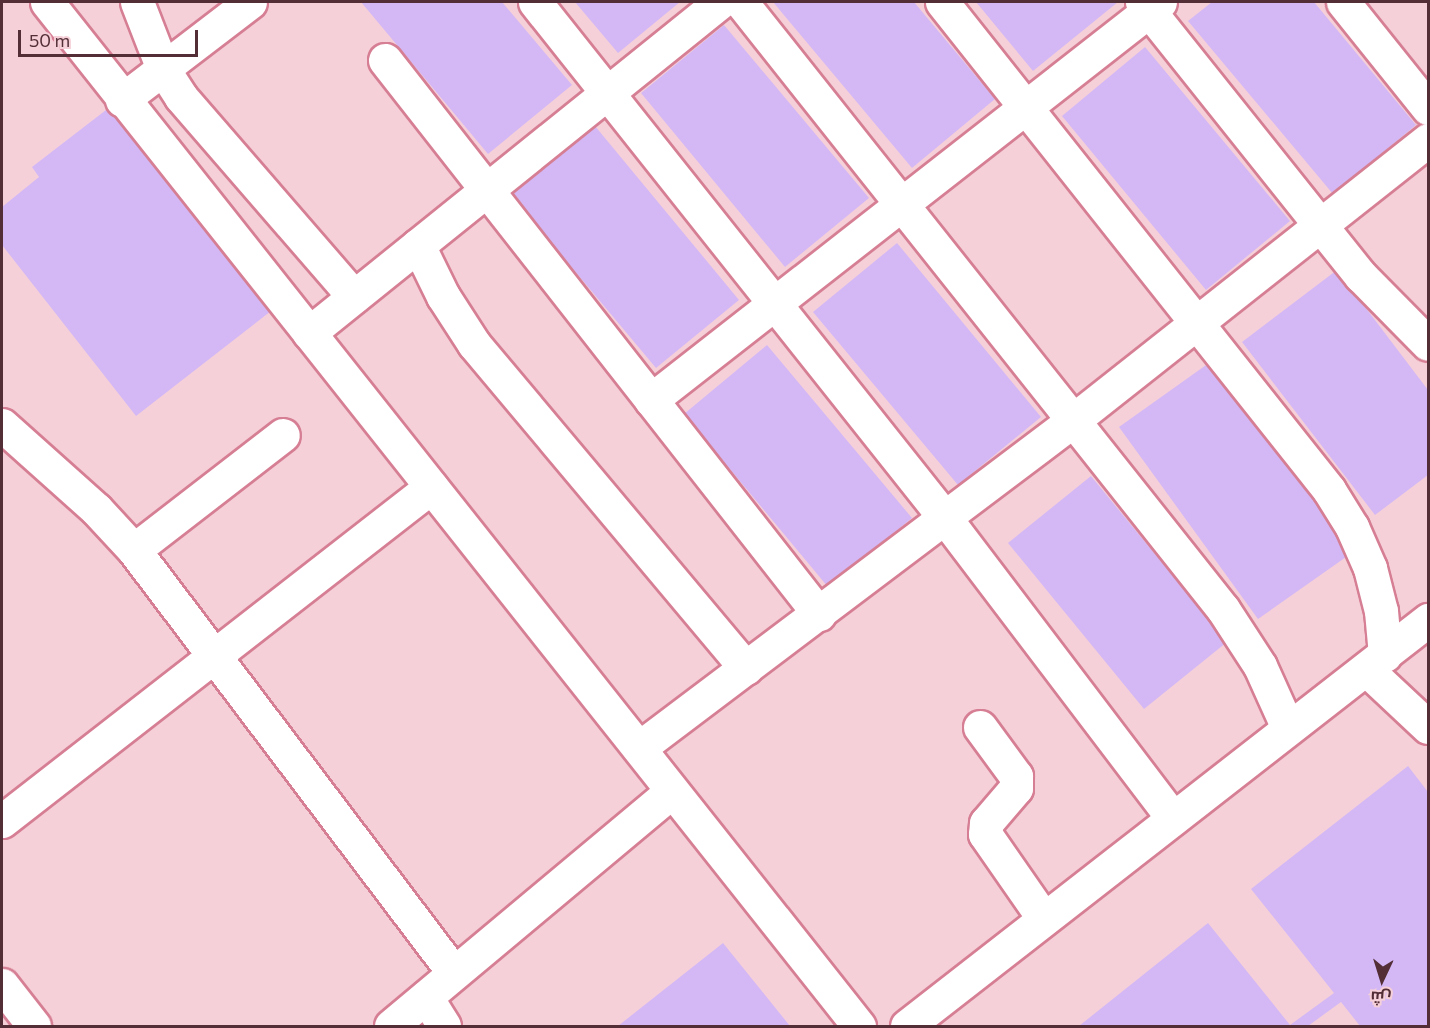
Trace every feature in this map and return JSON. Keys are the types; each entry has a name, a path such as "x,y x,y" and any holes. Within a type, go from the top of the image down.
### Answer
{"lane":[{"path":"47,2 859,1026"},
{"path":"137,2 163,69 202,123 354,297"},
{"path":"122,99 250,2"},
{"path":"535,2 945,518 1173,818"},
{"path":"309,333 720,2"},
{"path":"741,2 1071,422 1223,609 1260,666 1287,728"},
{"path":"942,2 1329,490 1352,527 1378,600 1376,662 1428,727"},
{"path":"1343,2 1428,108"},
{"path":"651,400 1026,106 1150,4 1320,226 1361,276 1428,344"},
{"path":"385,60 819,614"},
{"path":"639,748 1071,422 1428,140"},
{"path":"418,245 443,296 474,344 746,668"},
{"path":"5,434 96,509 134,550 454,973"},
{"path":"134,550 284,435"},
{"path":"2,821 214,653 430,487"},
{"path":"906,1026 1428,620"},
{"path":"980,727 1016,776 1016,788 986,823 985,834 1044,919"},
{"path":"391,1026 672,791"},
{"path":"2,985 34,1026"},
{"path":"426,997 444,1026"}],"building":[{"path":"361,2 502,2 572,85 488,154"},
{"path":"575,2 680,2 618,53"},
{"path":"773,2 914,2 995,99 912,168"},
{"path":"976,2 1118,2 1033,71"},
{"path":"1212,2 1314,2 1416,125 1333,194 1188,21"},
{"path":"724,25 869,198 785,267 641,93"},
{"path":"1145,47 1290,221 1206,290 1062,116"},
{"path":"119,100 280,304 136,416 2,245 2,207 39,177 32,167"},
{"path":"595,126 739,300 656,368 511,195"},
{"path":"897,243 1041,417 958,485 813,312"},
{"path":"1337,270 1428,390 1428,475 1375,515 1242,342"},
{"path":"767,345 912,518 828,587 684,414"},
{"path":"1216,358 1356,550 1258,619 1119,427"},
{"path":"1091,476 1227,642 1144,709 1008,543"},
{"path":"1408,766 1428,792 1428,1026 1360,1026 1341,1002 1308,1026 1079,1026 1208,923 1290,1025 1334,993 1251,889"},
{"path":"723,943 790,1026 618,1026"}]}
